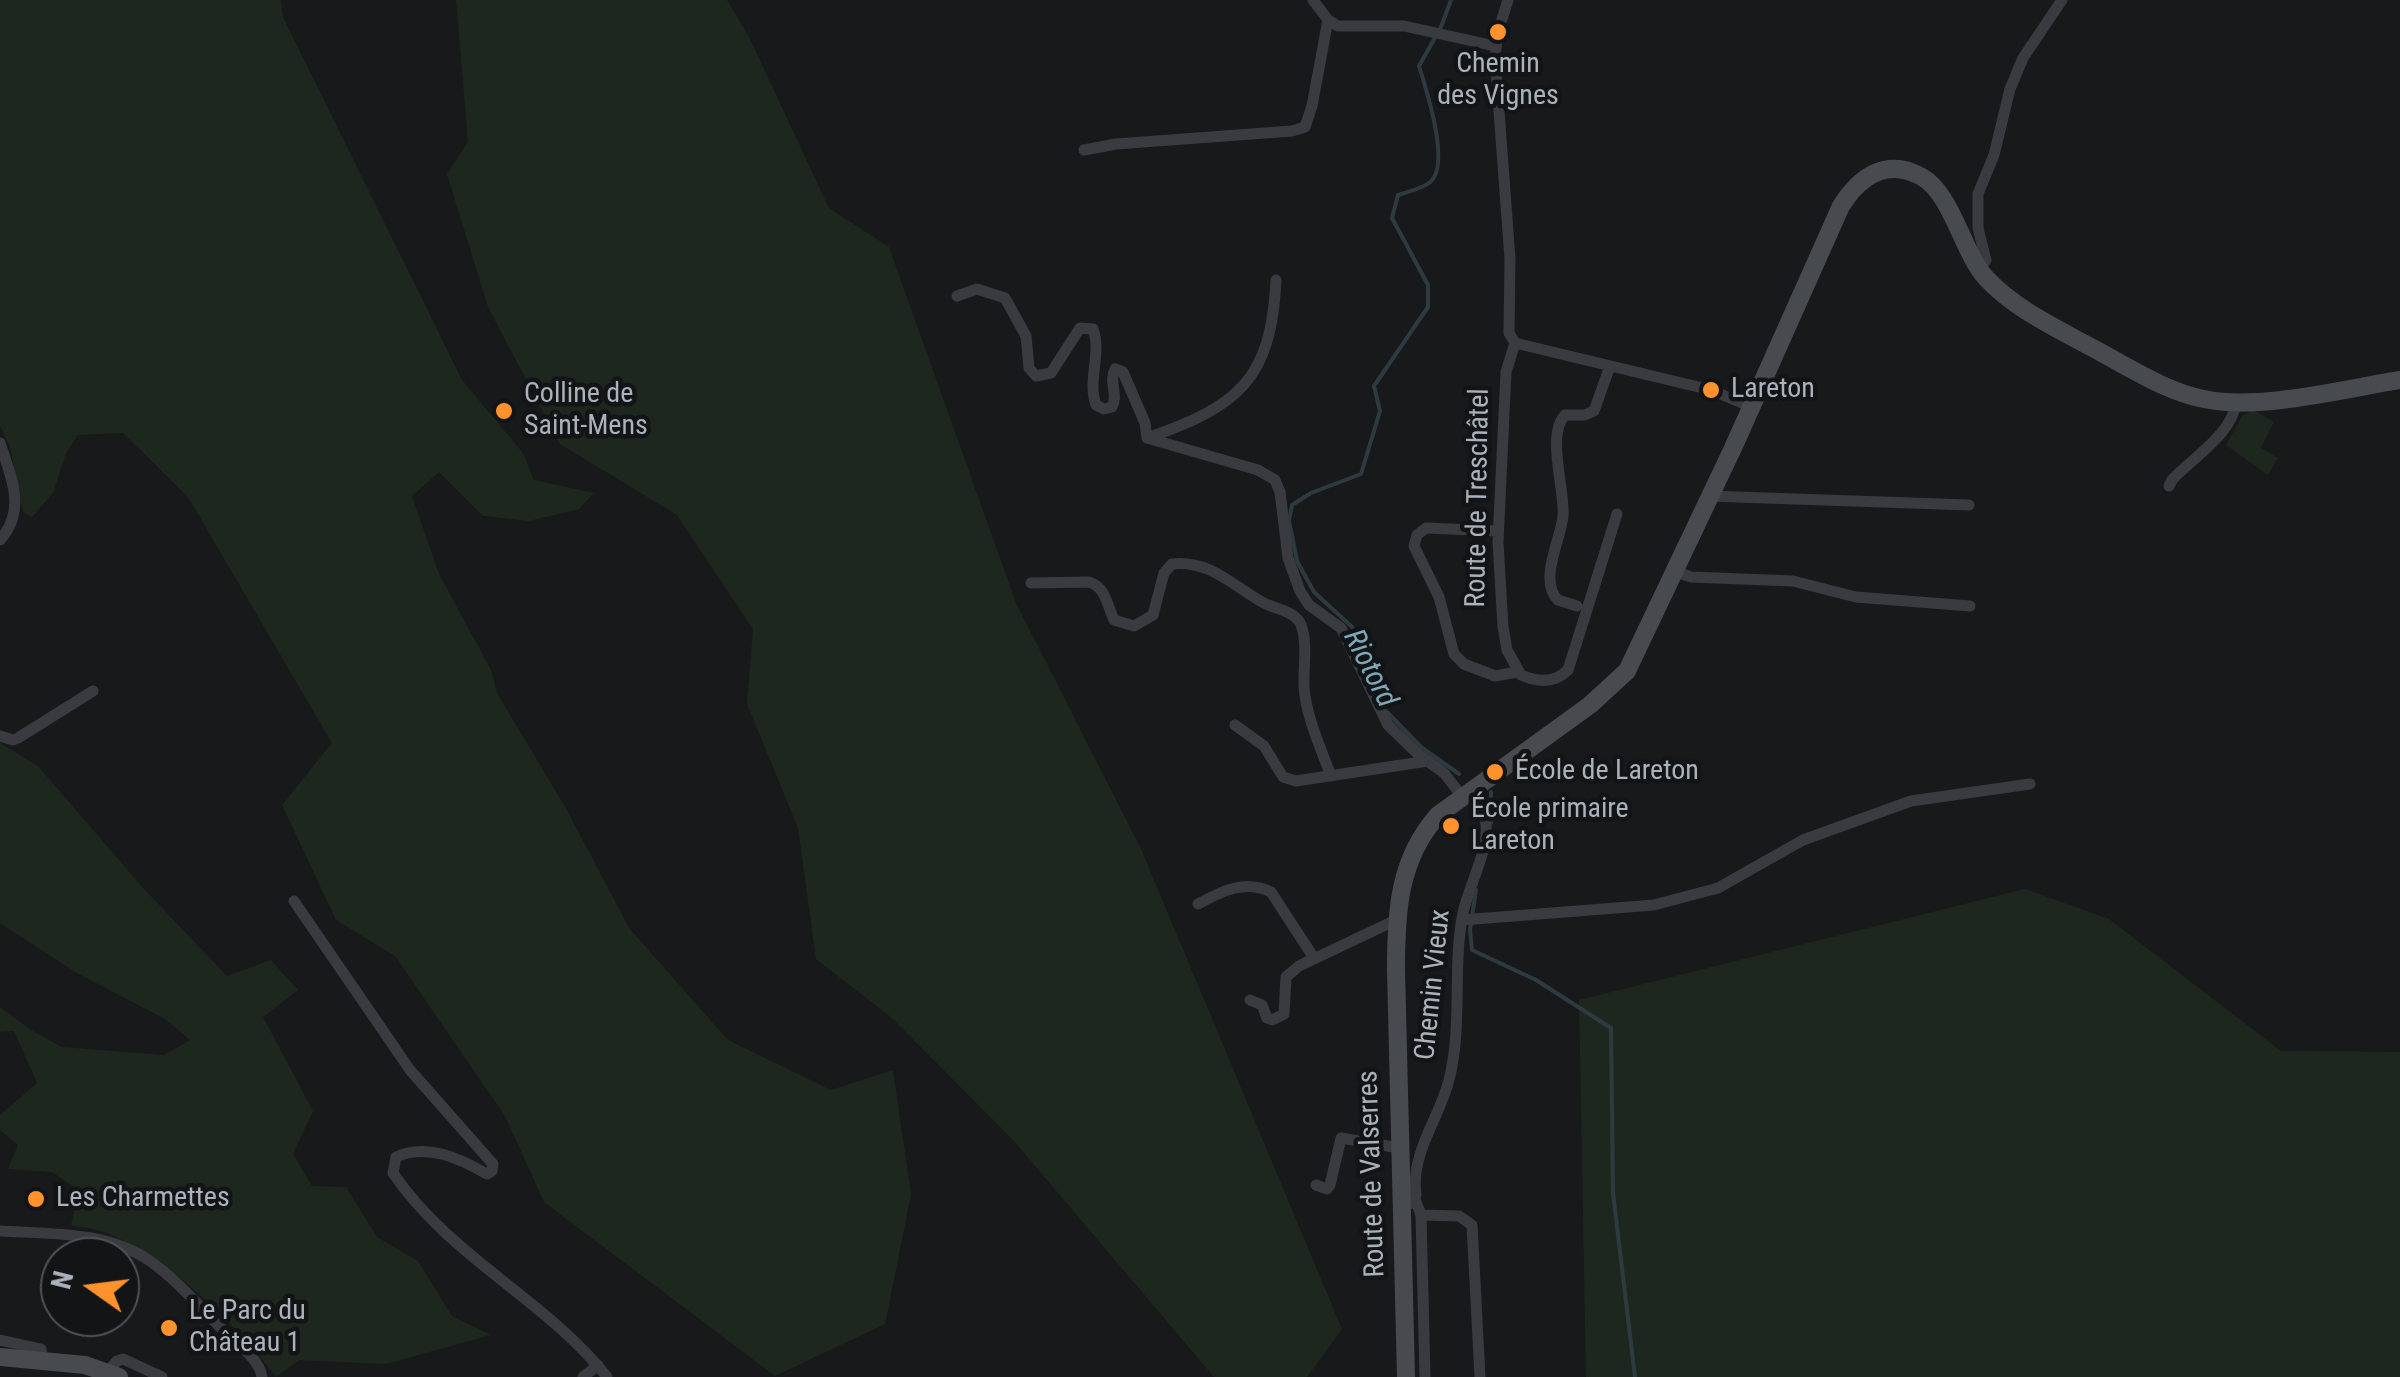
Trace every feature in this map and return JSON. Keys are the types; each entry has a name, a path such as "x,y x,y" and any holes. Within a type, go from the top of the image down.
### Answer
{"street":[{"path":"1314,0 1328,20 1338,26 1404,26 1495,46"},
{"name":"Route de Treschâtel","path":"1508,0 1495,46 1510,260 1508,333 1514,343 1506,372 1498,532 1503,627 1507,650 1517,672"},
{"path":"1978,269 1986,260 1978,228 1978,194 1994,156 2010,90 2024,58 2062,0"},
{"path":"1084,150 1116,144 1300,130 1309,120 1328,20"},
{"path":"1708,496 1748,402 1851,190 1870,173 1882,170 1906,170 1929,181 1978,269 1997,290 2029,312 2189,396 2236,402 2400,380"},
{"path":"1147,438 1206,415 1242,388 1270,340 1276,280"},
{"path":"957,296 977,290 1005,298 1026,336 1029,368 1036,376 1051,373 1080,328 1093,329 1096,338 1092,390 1096,405 1112,407 1115,402 1111,376 1115,369 1123,372 1145,423 1147,438"},
{"path":"1514,343 1748,402"},
{"path":"1577,606 1558,600 1551,588 1553,555 1563,516 1564,494 1556,456 1560,422 1565,415 1594,411 1610,366"},
{"path":"1708,496 1733,448 1748,402"},
{"path":"2170,486 2235,414 2236,402"},
{"path":"1147,438 1258,470 1275,480 1288,558 1308,605 1341,628 1388,725 1464,794"},
{"path":"0,443 16,496 10,527 0,540"},
{"path":"1708,496 1969,505"},
{"name":"Route de Valserres","path":"1406,1377 1407,1193 1399,1148 1396,970 1401,885 1415,848 1438,815 1620,680 1708,496"},
{"path":"1498,532 1426,528 1417,534 1414,546 1439,597 1454,654 1464,664 1495,676 1517,672 1544,682 1568,670 1616,514"},
{"path":"1031,584 1096,584 1114,620 1134,626 1153,615 1164,573 1172,564 1200,565 1297,618 1303,628 1304,692 1331,776"},
{"path":"1674,571 1691,577 1810,583 1856,597 1970,606"},
{"path":"0,736 18,738 93,691"},
{"path":"1235,724 1264,746 1283,777 1296,781 1428,762"},
{"path":"1468,920 1654,905 1718,888 1803,840 1911,802 2030,784"},
{"name":"Chemin Vieux","path":"1407,1193 1450,1076 1468,920 1485,837 1486,821 1464,794"},
{"path":"1198,904 1222,891 1250,885 1271,892 1314,958"},
{"path":"294,901 410,1070 493,1164 492,1172 486,1174 448,1154 402,1154 396,1157 393,1173 449,1239 586,1349 607,1377"},
{"path":"1250,1000 1262,1004 1267,1018 1272,1020 1284,1014 1286,976 1314,958 1396,920"},
{"path":"1316,1185 1330,1186 1341,1138 1399,1148"},
{"path":"1407,1193 1421,1216 1425,1377"},
{"path":"1421,1216 1460,1216 1472,1225 1480,1377"},
{"path":"0,1230 92,1238 129,1249 150,1261 186,1294 254,1361 262,1377"},
{"path":"0,1340 40,1348 44,1362"},
{"path":"0,1357 114,1374 117,1361 123,1359 162,1377"},
{"path":"583,1377 598,1365"}],"shaded area":[{"path":"0,0 281,0 283,17 462,380 523,453 534,480 594,493 579,509 529,521 483,516 439,472 412,496 439,574 491,670 497,693 568,812 629,928 728,1040 831,1090 893,1070 911,1194 885,1324 775,1376 544,1202 505,1116 395,956 336,920 282,805 332,743 188,497 123,433 78,435 66,453 53,493 32,517 23,512 10,447 0,426"},
{"path":"456,0 727,0 749,37 829,208 889,247 1016,603 1141,849 1342,1329 1307,1377 1214,1377 1014,1141 892,1018 816,959 798,828 747,704 753,629 677,515 560,444 488,307 447,174 468,142"},
{"path":"2254,410 2274,422 2261,448 2278,458 2268,475 2226,445 2242,416"},
{"path":"0,743 38,766 144,889 227,976 271,960 298,990 263,1017 313,1111 293,1154 312,1186 346,1187 377,1237 418,1261 452,1316 491,1335 386,1364 299,1360 276,1377 201,1295 140,1250 140,1237 115,1237 71,1225 79,1190 52,1172 8,1169 18,1145 0,1130 0,1115 37,1083 14,1031 0,1032 0,1007 62,1047 164,1055 190,1040 165,1019 75,972 0,923"},
{"path":"2025,889 2109,919 2281,1051 2400,1052 2400,1377 1586,1377 1579,1000"}],"waterway":[{"name":"Riotord","path":"1364,663 1352,627 1314,592 1297,561 1289,521 1292,505 1311,493 1361,474 1380,411 1374,386 1428,307 1428,285 1392,218 1398,195 1426,185 1435,174 1438,145 1419,66 1451,0"},
{"name":"Riotord","path":"1387,712 1421,747 1459,774"},
{"name":"Riotord","path":"1491,792 1491,823"},
{"name":"Riotord","path":"1476,890 1470,930 1472,950 1536,980 1611,1028 1613,1193 1635,1377"}],"place":[{"name":"Chemin des Vignes","path":"1498,32"},
{"name":"Lareton","path":"1711,390"},
{"name":"Colline de Saint-Mens","path":"504,411"},
{"name":"École de Lareton","path":"1495,772"},
{"name":"École primaire Lareton","path":"1451,826"},
{"name":"Les Charmettes","path":"36,1199"},
{"name":"Le Parc du Château 1","path":"169,1328"}]}
